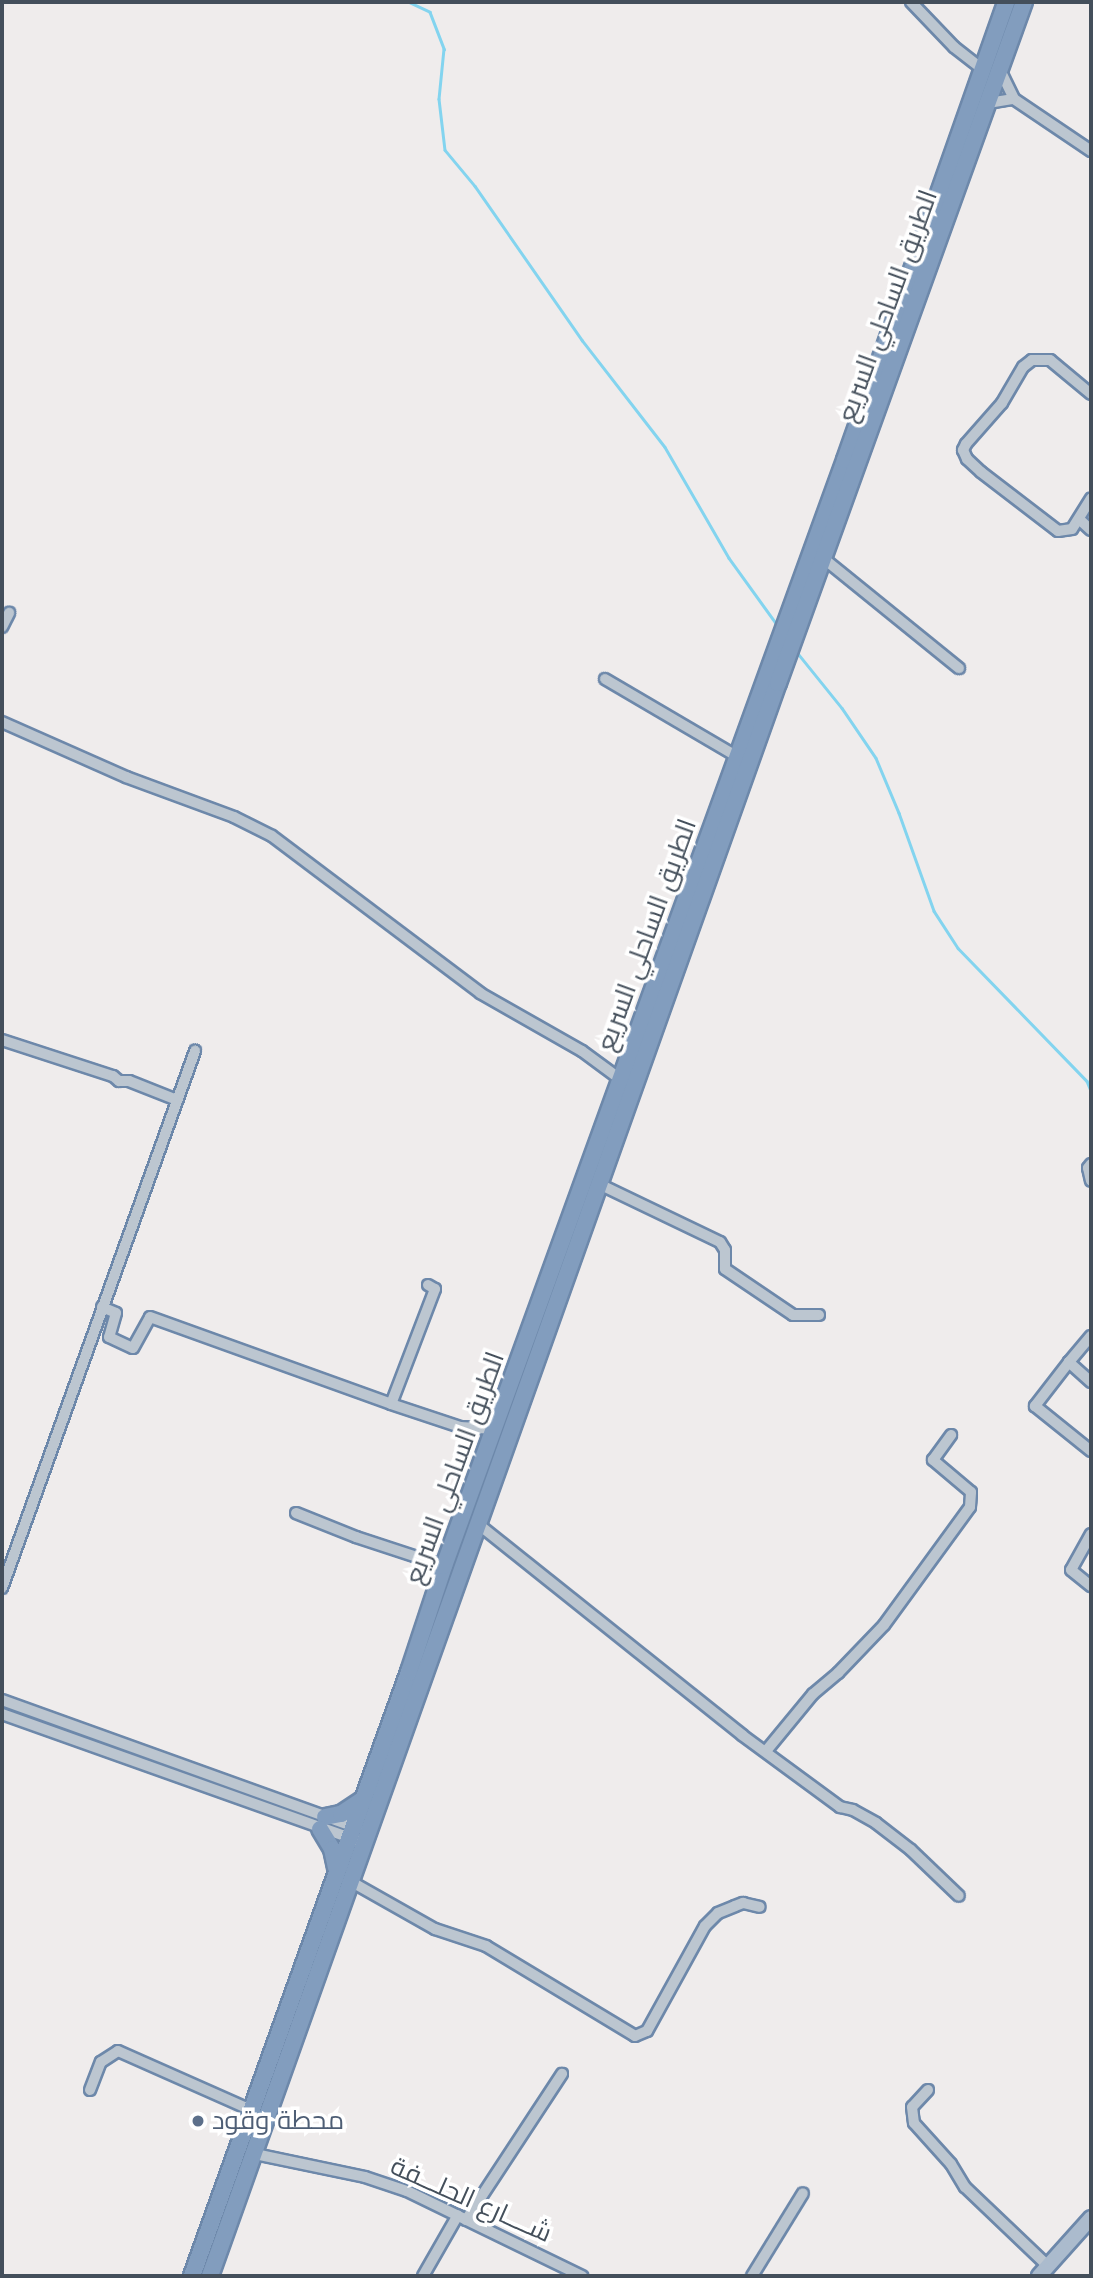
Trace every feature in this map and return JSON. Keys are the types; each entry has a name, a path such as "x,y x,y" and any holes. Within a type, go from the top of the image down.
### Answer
{"highway":[{"name":"الطريق الساحلي السريع","path":"792,625 981,68 1006,2"},
{"name":"الطريق الساحلي السريع","path":"792,625 823,558 1024,2"},
{"path":"772,680 792,625"},
{"name":"الطريق الساحلي السريع","path":"358,1835 362,1800 410,1672 444,1566 738,757 772,680"},
{"name":"الطريق الساحلي السريع","path":"192,2276 251,2110 478,1524 600,1184 772,680"},
{"path":"343,1876 323,1823 362,1800"},
{"name":"الطريق الساحلي السريع","path":"210,2276 256,2154 343,1876"}],"main road":[{"path":"1044,2271 1091,2218"}],"street":[{"path":"911,2 954,47 981,68"},
{"path":"1000,70 1014,99 1091,150"},
{"path":"988,103 1014,99"},
{"path":"1091,394 1050,360 1037,359 1028,362 1002,403 963,450 981,472 1058,531 1072,530 1091,499"},
{"path":"1079,519 1091,530"},
{"path":"823,558 959,668"},
{"path":"2,627 9,613"},
{"path":"605,678 738,757"},
{"path":"2,722 126,777 234,817 272,836 457,977 582,1051 620,1079"},
{"path":"2,1040 119,1080 129,1081 177,1100"},
{"path":"2,1588 195,1051"},
{"path":"1091,1164 1088,1168 1091,1181"},
{"path":"600,1184 720,1242 725,1250 725,1269 793,1315 819,1315"},
{"path":"391,1404 435,1289 428,1285"},
{"path":"102,1307 116,1313 109,1337 133,1348 150,1318 460,1427 496,1429"},
{"path":"1091,1336 1035,1406 1091,1451"},
{"path":"1069,1362 1091,1382"},
{"path":"766,1751 813,1694 838,1673 884,1625 970,1507 971,1492 933,1460 951,1435"},
{"path":"296,1513 356,1537 444,1566"},
{"path":"478,1524 607,1630 839,1807 876,1823 911,1850 959,1896"},
{"path":"1091,1534 1071,1570 1091,1586"},
{"path":"2,1700 235,1791 358,1835"},
{"path":"2,1714 235,1791"},
{"path":"45,1729 48,1717"},
{"path":"343,1876 435,1928 486,1946 635,2036 647,2031 705,1926 718,1913 743,1903 760,1907"},
{"path":"90,2090 101,2062 108,2054 117,2051 251,2110"},
{"path":"423,2276 562,2074"},
{"path":"928,2090 912,2107 914,2123 951,2164 965,2187 1044,2271"},
{"name":"شــــارع الحلـــفة","path":"256,2154 365,2177 407,2191 583,2276"},
{"path":"752,2276 803,2193"}],"waterway":[{"path":"409,2 430,12 444,49 439,99 445,150 475,186 582,340 665,447 729,558 778,626"},
{"path":"796,651 842,708 876,758 934,911 958,948 1087,1081 1091,1091"}],"place":[{"name":"محطة وقود","path":"198,2121"}]}
